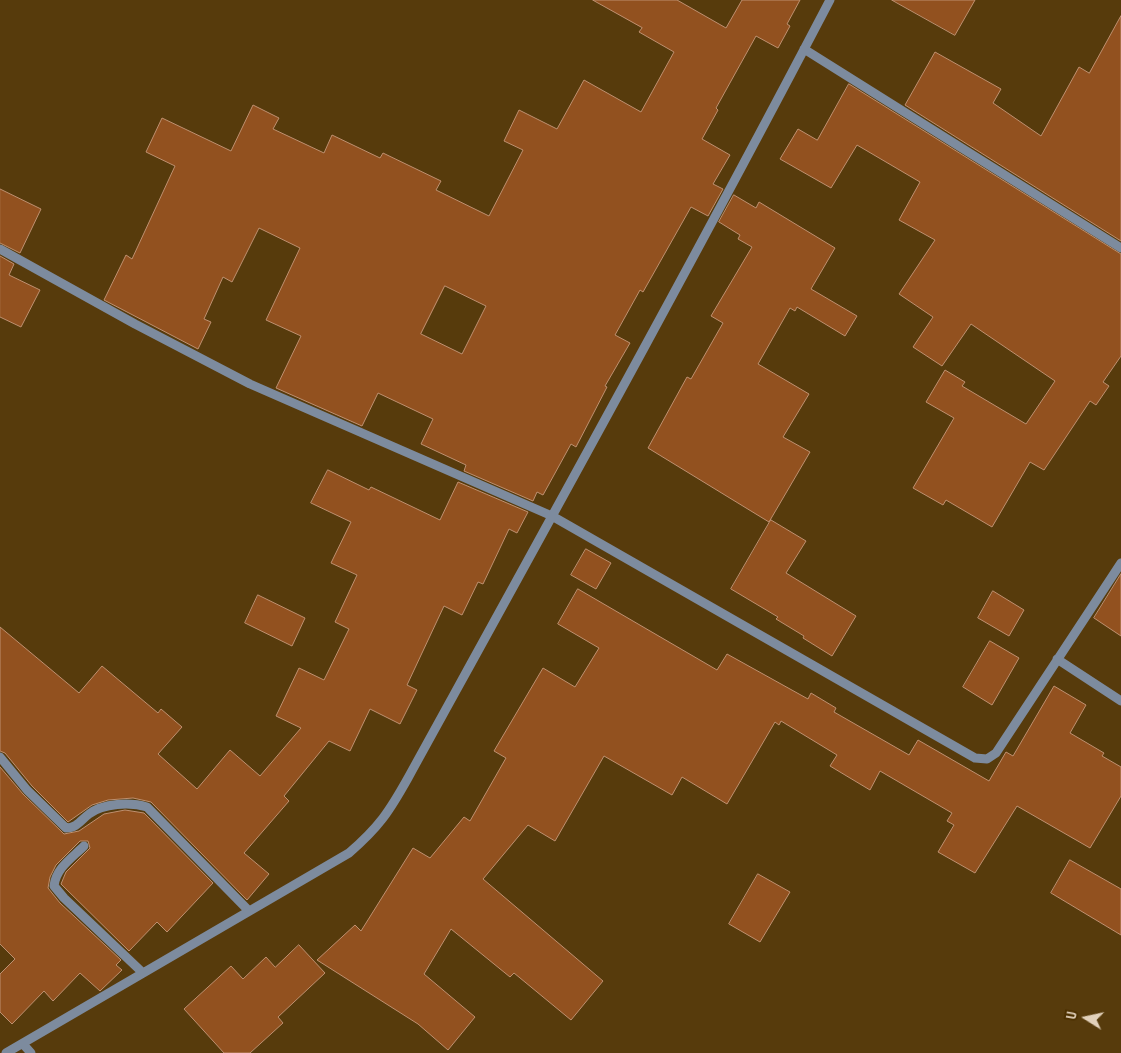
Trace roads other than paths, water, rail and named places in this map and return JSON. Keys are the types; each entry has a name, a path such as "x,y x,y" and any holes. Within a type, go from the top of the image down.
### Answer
{"street":[{"path":"6,1053 349,853 374,832 384,819 552,516 744,164 830,0"},
{"path":"804,49 1121,248"},
{"path":"0,249 135,324 250,384 552,516 975,758 987,759 996,753 1121,563"},
{"path":"1057,659 1121,701"},
{"path":"0,757 27,790 66,828 73,828 91,812 99,809 126,804 148,807 249,911"},
{"path":"84,846 62,868 54,886 64,898 143,973"},
{"path":"23,1044 31,1053"}]}
